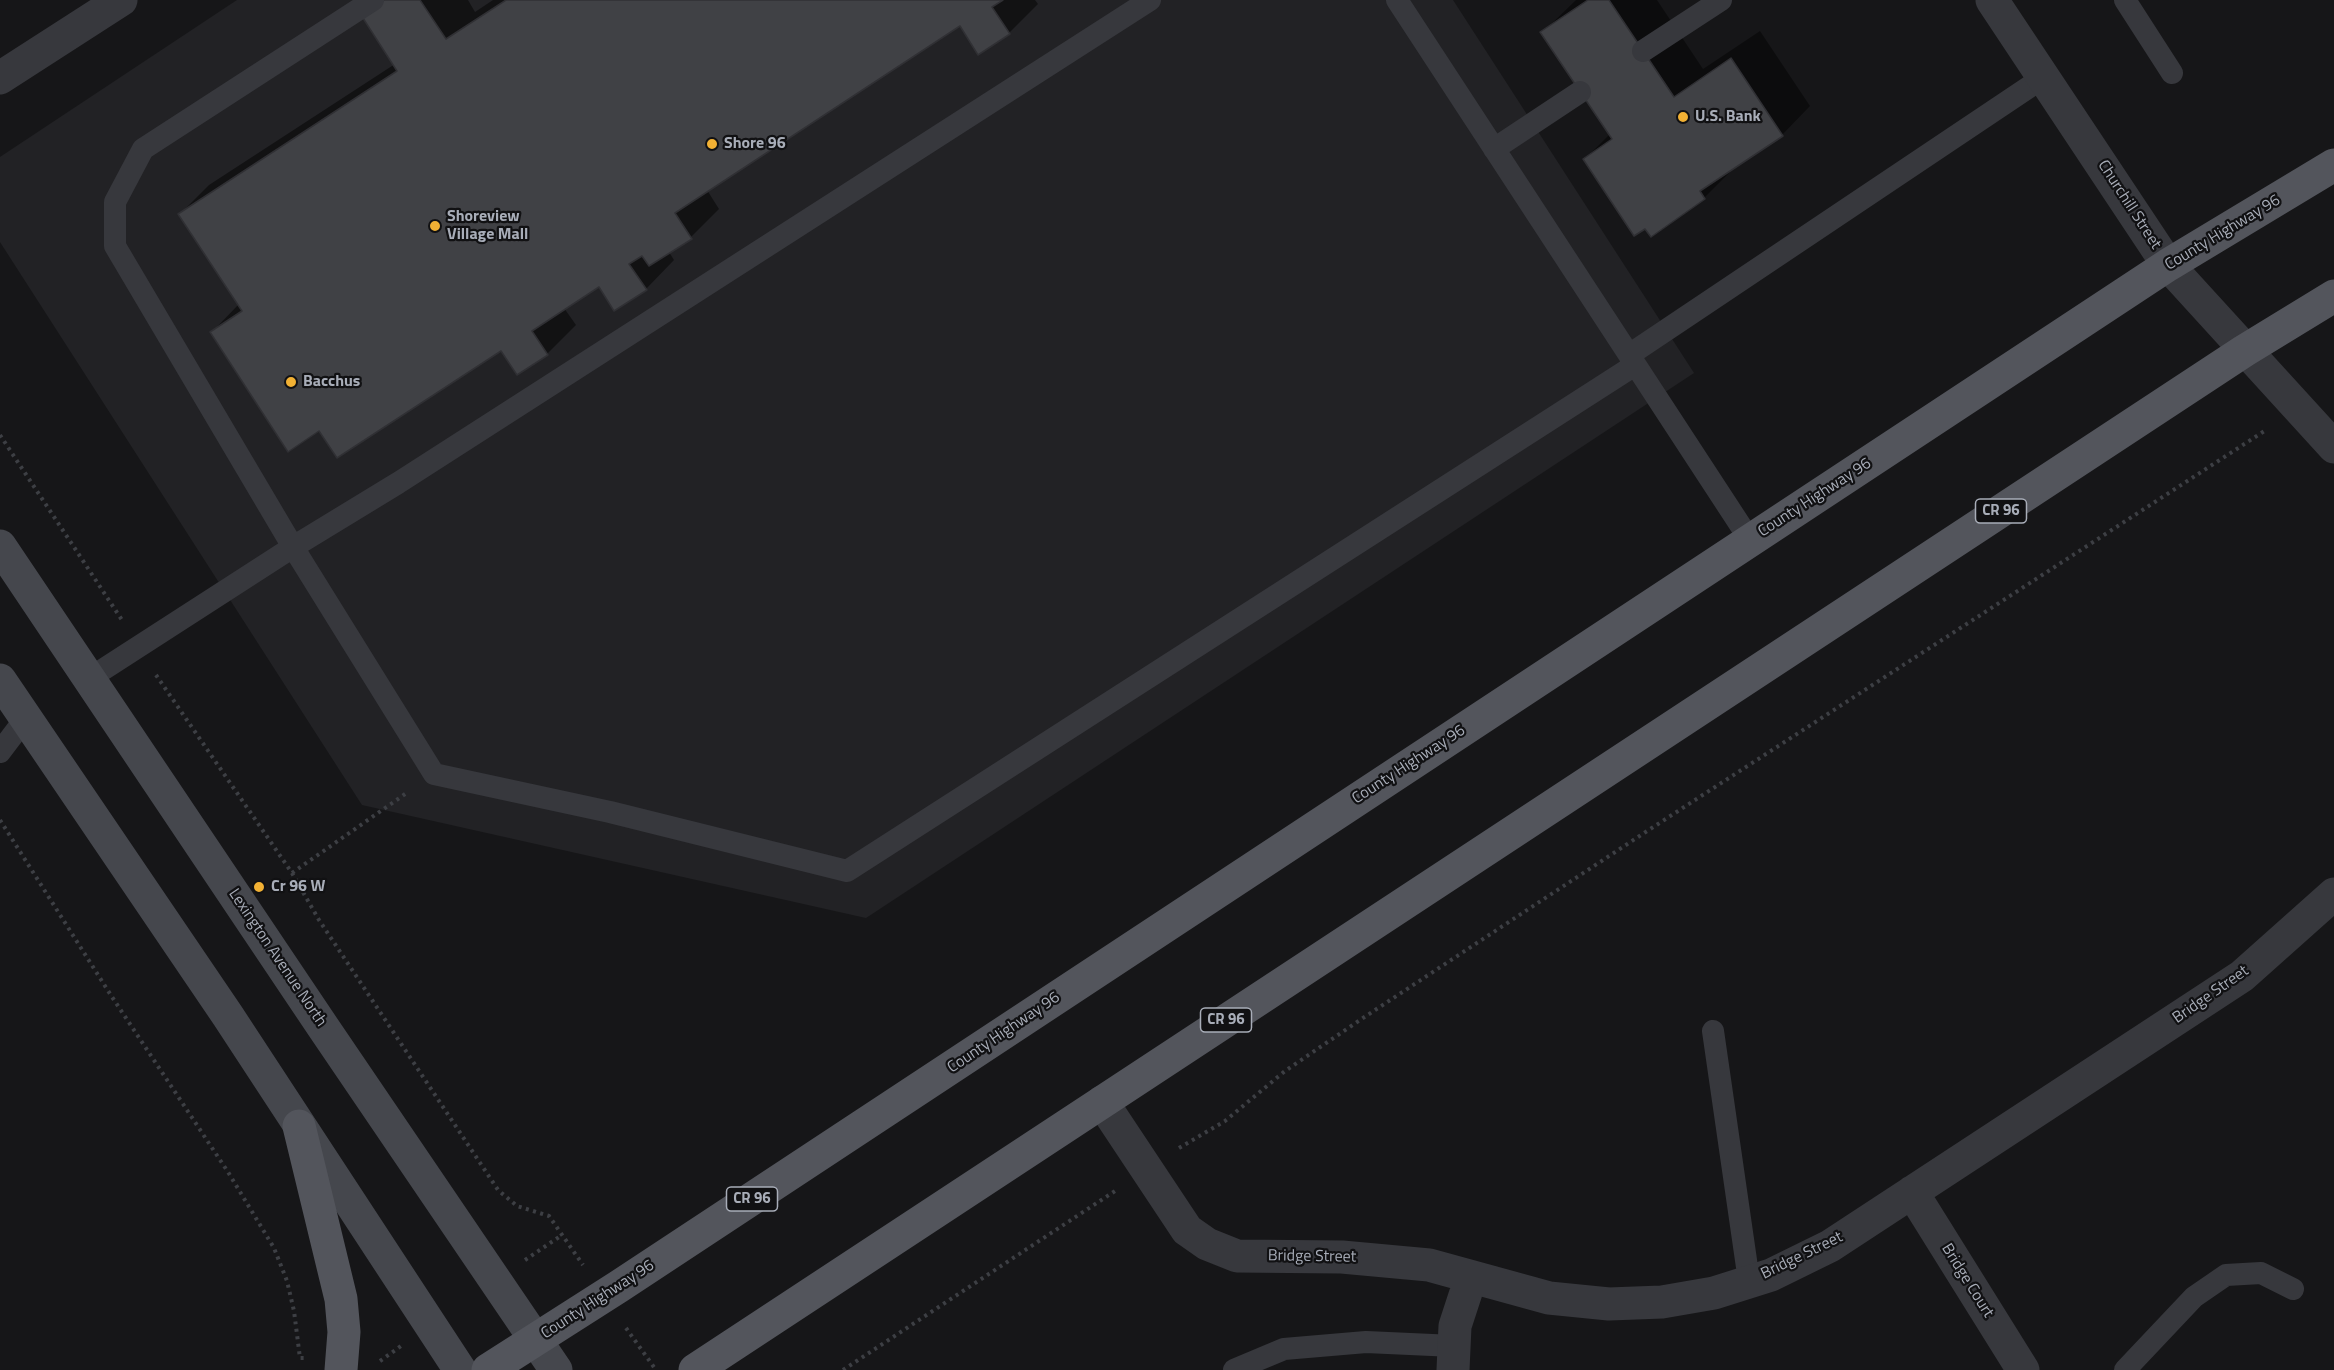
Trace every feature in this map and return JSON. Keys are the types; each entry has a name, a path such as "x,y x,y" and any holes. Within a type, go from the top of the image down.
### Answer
{"main road":[{"name":"County Highway 96","path":"488,1370 2168,266 2334,165"},
{"name":"CR 96","path":"695,1370 2244,351 2334,296"},
{"name":"Lexington Avenue North","path":"0,546 556,1370"},
{"path":"0,680 13,723 228,1016 460,1370"},
{"path":"299,1126 341,1299 344,1332 341,1370"}],"street":[{"path":"0,78 121,0"},
{"name":"Churchill Street","path":"1992,0 2168,266 2334,447"},
{"name":"Bridge Street","path":"1102,1102 1187,1230 1207,1244 1237,1256 1342,1257 1429,1265 1549,1298 1609,1304 1662,1302 1714,1293 1771,1275 1830,1246 2242,976 2334,894"},
{"name":"Bridge Court","path":"1912,1192 2023,1370"},
{"path":"1454,1358 1455,1326 1471,1277"}],"lane":[{"path":"373,0 143,149 115,202 115,246 293,547 434,774 610,812 847,871 1632,360 2044,77"},
{"path":"90,678 1150,0"},
{"path":"1397,0 1750,540"},
{"path":"1643,51 1721,0"},
{"path":"2125,0 2172,73"},
{"path":"1494,149 1580,92"},
{"path":"0,752 13,723"},
{"path":"1713,1031 1749,1281"},
{"path":"2125,1370 2194,1297 2226,1275 2261,1273 2293,1289"},
{"path":"1234,1370 1284,1349 1366,1342 1454,1358"}],"path":[{"path":"1176,1149 1225,1121 1285,1071 1399,994 2265,431"},
{"path":"0,435 120,615"},
{"path":"163,686 292,873 319,920 498,1190 517,1206 549,1216 562,1235"},
{"path":"292,873 434,774"},
{"path":"0,819 112,997 228,1172 273,1248 287,1281 294,1311 300,1358"},
{"path":"843,1370 1112,1193"}],"shaded area":[{"path":"237,0 1453,0 1694,373 866,918 362,805 0,242 0,157"}],"building":[{"name":"Shoreview Village Mall","path":"384,0 420,0 446,39 506,0 1003,0 992,7 1010,34 978,55 960,26 675,213 692,239 649,266 642,256 629,264 647,290 614,311 599,287 532,331 548,355 517,375 501,351 337,458 319,431 288,452 210,332 242,311 178,214 397,71 361,15"},
{"name":"U.S. Bank","path":"1588,0 1609,0 1674,97 1731,58 1783,136 1700,191 1705,199 1651,237 1645,229 1634,236 1583,159 1612,139 1540,32"}],"place":[{"name":"U.S. Bank","path":"1683,117"},
{"name":"Shore 96","path":"712,144"},
{"name":"Shoreview Village Mall","path":"435,226"},
{"name":"Bacchus","path":"291,382"},
{"name":"Cr 96 W","path":"259,887"}]}
